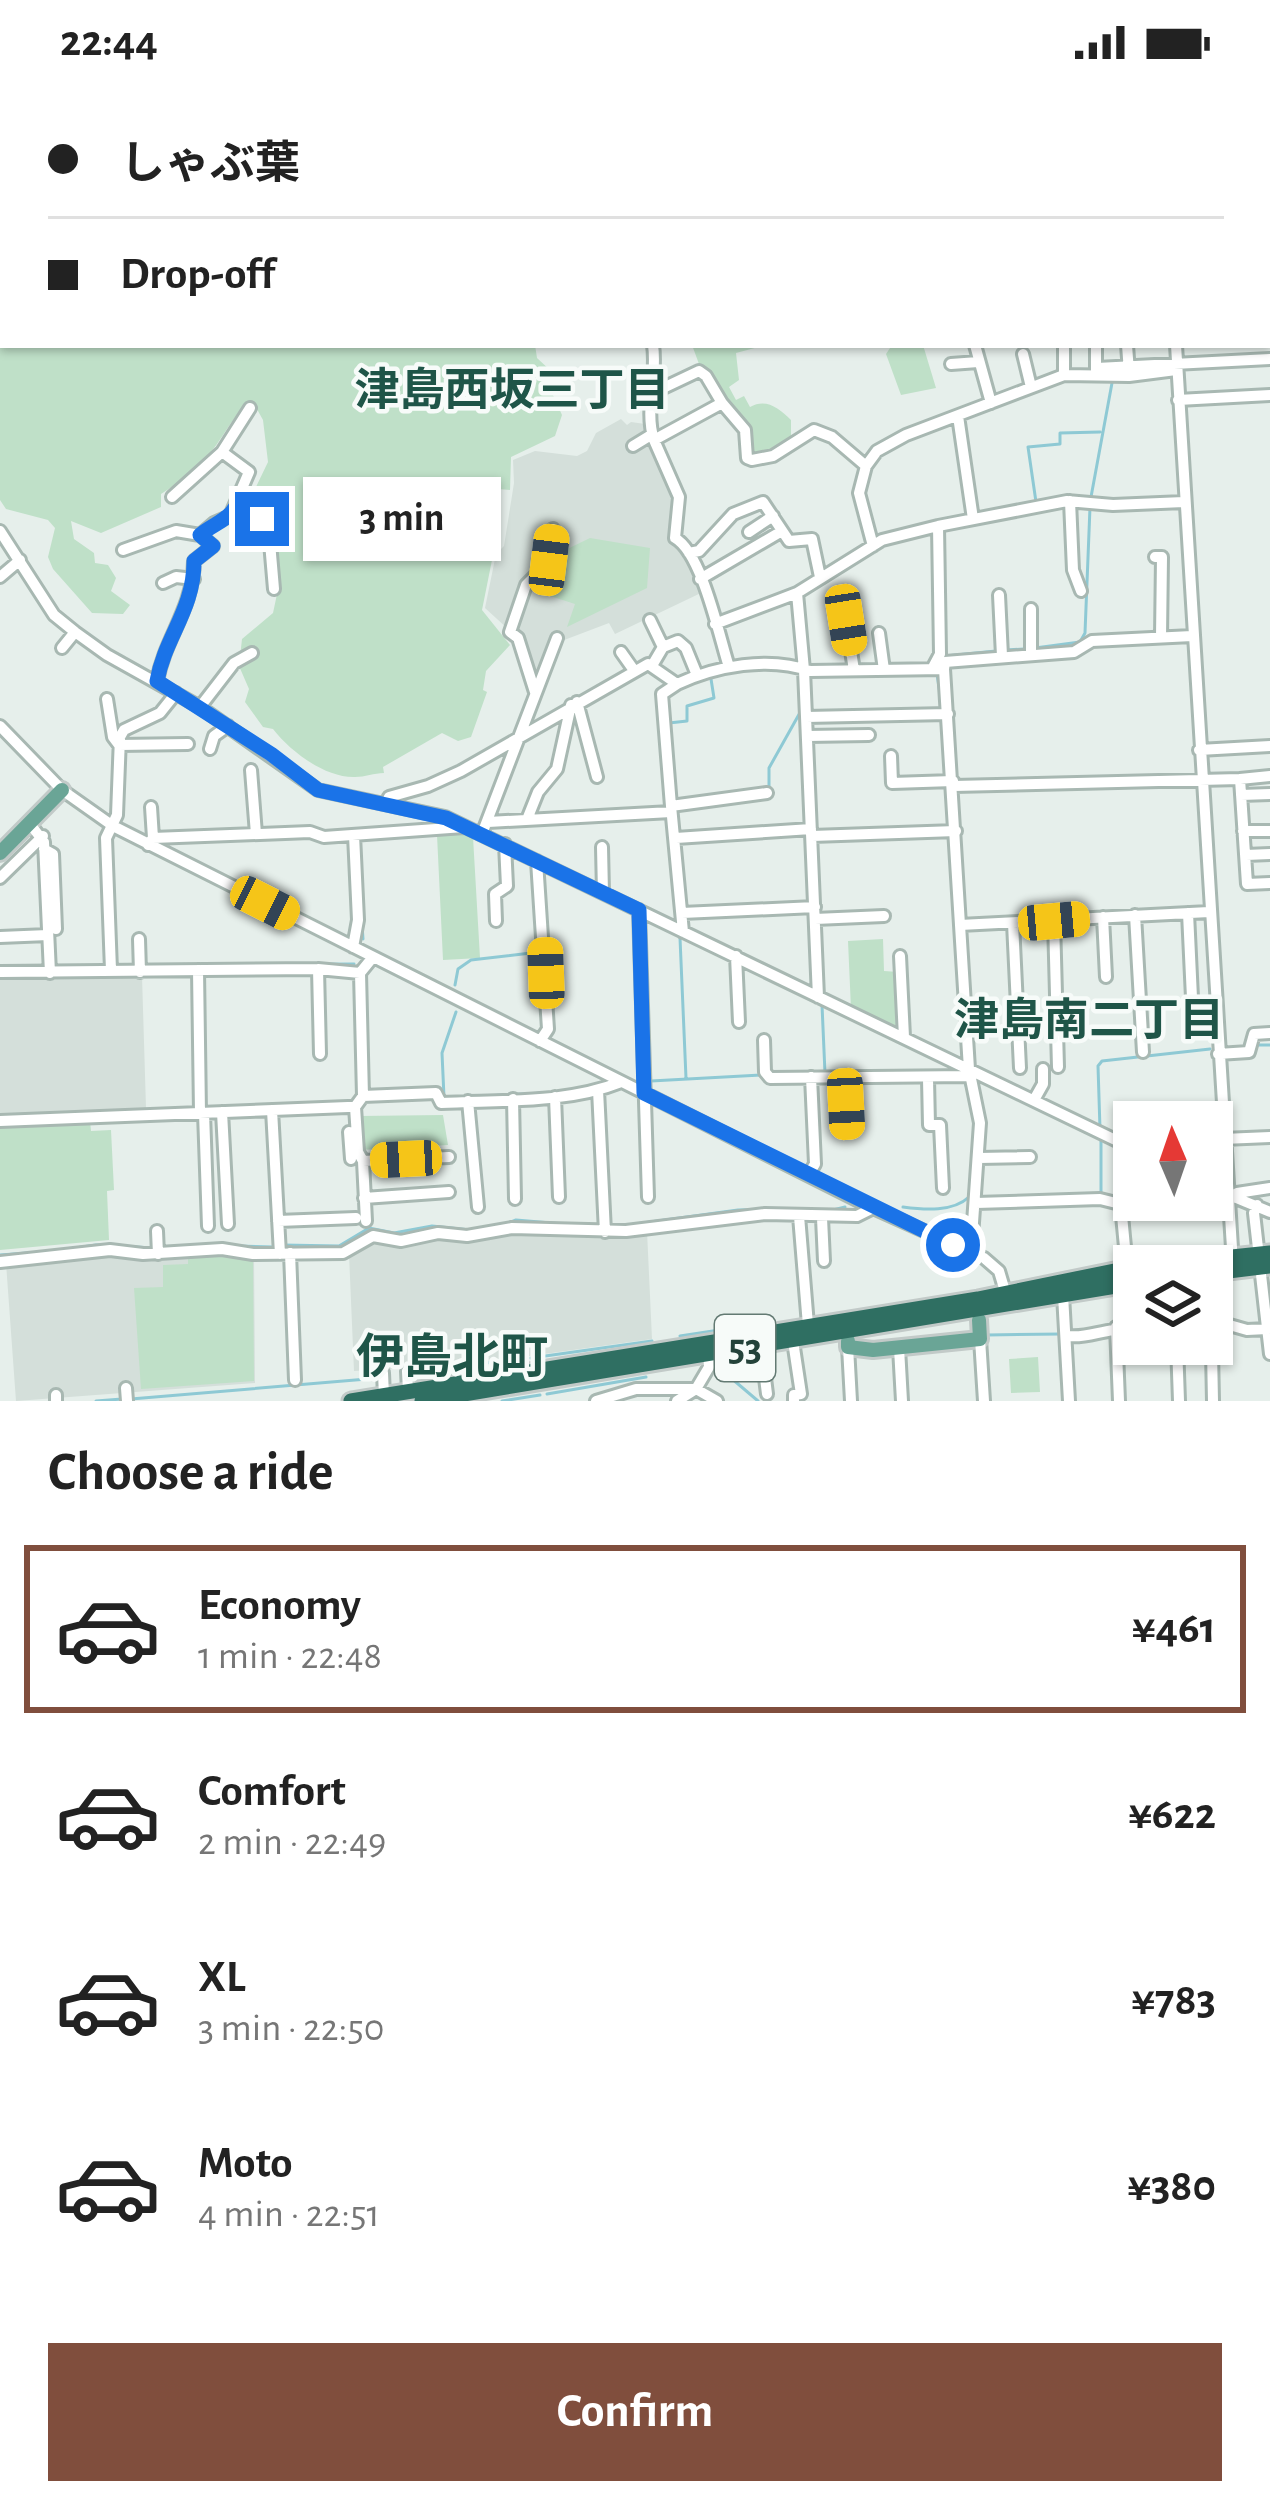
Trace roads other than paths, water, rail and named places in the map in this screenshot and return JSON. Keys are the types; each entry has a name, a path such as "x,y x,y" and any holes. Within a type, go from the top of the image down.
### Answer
{"highway":[{"path":"1233,1264 1265,1260"},
{"name":"53","path":"708,1348 846,1335 1113,1278"},
{"name":"53","path":"351,1401 383,1381 481,1385 708,1348 808,1325 846,1335"}],"main road":[{"path":"0,853 62,790"},
{"path":"846,1335 899,1348 980,1339 978,1310"}],"street":[{"path":"653,348 655,385 648,428 679,497 674,538 689,553 729,667"},
{"path":"976,348 991,403"},
{"path":"1064,348 1064,375"},
{"path":"1096,348 1096,372"},
{"path":"1127,348 1128,370"},
{"path":"1177,348 1221,1101"},
{"path":"1023,354 1031,386"},
{"path":"873,546 859,493 866,466 877,451 906,435 1064,375 1270,359"},
{"path":"950,364 978,362"},
{"path":"632,446 648,428 661,389 694,370 706,376 745,430 747,458 773,456 814,430 832,437 866,466"},
{"path":"1178,400 1270,394"},
{"path":"648,428 722,403"},
{"path":"172,496 222,452 250,408"},
{"path":"958,416 973,519"},
{"path":"200,535 230,516 249,472 222,452"},
{"path":"716,624 797,593 873,546 938,526 1070,501 1184,502"},
{"path":"1070,501 1073,570 1081,591"},
{"path":"689,553 699,551 733,514 763,502 791,543 812,539 820,577"},
{"path":"234,509 256,514 269,531 274,589"},
{"path":"749,532 773,516"},
{"path":"938,526 938,669 948,714 966,1075 980,1123 971,1251"},
{"path":"535,693 518,638 510,632 526,585 548,563 553,529"},
{"path":"0,531 54,615 107,655 200,707 318,790 446,818 466,827"},
{"path":"123,550 176,531 200,535 213,546 194,561 189,606 160,662 157,681"},
{"path":"700,579 782,531"},
{"path":"1155,557 1162,556 1161,637"},
{"path":"0,577 20,560"},
{"path":"1056,572 1073,570"},
{"path":"164,583 176,577 194,579"},
{"path":"797,593 818,997"},
{"path":"999,595 1002,656"},
{"path":"1031,609 1031,653"},
{"path":"650,620 663,647"},
{"path":"846,620 854,670"},
{"path":"62,648 75,632"},
{"path":"879,633 884,670"},
{"path":"683,932 662,694 677,684 729,667 938,669 945,662 1075,652 1092,641 1110,638 1192,635"},
{"path":"485,828 513,742 557,638"},
{"path":"386,804 388,797 428,786 513,742 633,669 653,664 663,647 678,640 688,642 697,675"},
{"path":"621,652 633,669"},
{"path":"200,707 234,663 253,653"},
{"path":"653,664 677,684"},
{"path":"110,970 106,838 117,814 119,745 124,730 154,718 176,693"},
{"path":"107,699 113,737 119,745"},
{"path":"574,703 597,776"},
{"path":"528,816 538,792 557,769 574,703"},
{"path":"806,716 948,714"},
{"path":"210,748 214,736 228,726"},
{"path":"0,727 62,790 112,826 150,841 873,1208 971,1251 993,1264 1007,1299"},
{"path":"501,730 513,742"},
{"path":"807,736 869,735"},
{"path":"119,745 188,744"},
{"path":"1199,750 1270,746"},
{"path":"891,756 892,783 1270,776"},
{"path":"251,770 256,834"},
{"path":"1240,779 1247,884 1270,883"},
{"path":"150,841 485,828 528,816 612,817 767,793"},
{"path":"1241,795 1270,794"},
{"path":"150,841 152,807"},
{"path":"30,824 44,843 52,932 50,973"},
{"path":"485,828 537,861 904,1037 966,1075 1034,1100 1113,1139"},
{"path":"1243,832 1270,830"},
{"path":"676,838 952,831"},
{"path":"353,947 358,920 354,836"},
{"path":"0,878 44,843"},
{"path":"496,921 495,894 507,886 505,844"},
{"path":"602,847 603,893"},
{"path":"1246,855 1270,854"},
{"path":"537,861 548,1029 540,1041"},
{"path":"639,910 648,1197"},
{"path":"960,925 1209,912"},
{"path":"682,913 884,916"},
{"path":"1187,913 1193,1018 1215,1018"},
{"path":"1135,915 1143,1052"},
{"path":"1103,917 1106,977"},
{"path":"1054,921 1058,1067"},
{"path":"1013,922 1019,1068"},
{"path":"0,937 52,932"},
{"path":"139,939 140,972"},
{"path":"736,956 739,1022"},
{"path":"900,956 904,1037"},
{"path":"278,1222 361,1219 364,1198 357,1160 360,973 373,957"},
{"path":"0,972 318,969 360,973"},
{"path":"318,969 320,1054"},
{"path":"198,970 208,1226"},
{"path":"1218,1054 1249,1052 1254,1034 1270,1033"},
{"path":"764,1040 767,1074 844,1079 966,1075"},
{"path":"1034,1100 1043,1084 1043,1069"},
{"path":"808,1175 815,1164 811,1077"},
{"path":"844,1079 847,1129"},
{"path":"928,1079 929,1125 940,1125 943,1188"},
{"path":"0,1121 272,1110 438,1097 468,1101 555,1097 621,1082"},
{"path":"598,1090 604,1228"},
{"path":"555,1097 559,1197"},
{"path":"513,1099 514,1199"},
{"path":"468,1101 478,1207"},
{"path":"272,1110 295,1380"},
{"path":"222,1112 228,1224"},
{"path":"1233,1139 1270,1137"},
{"path":"979,1158 1030,1156"},
{"path":"357,1160 449,1157"},
{"path":"260,1172 275,1171"},
{"path":"1233,1193 1270,1188"},
{"path":"364,1198 449,1192"},
{"path":"1233,1196 1270,1212"},
{"path":"976,1203 1100,1199 1113,1203"},
{"path":"1257,1205 1270,1352"},
{"path":"0,1262 157,1245 347,1252 373,1235 401,1240 439,1232 467,1236 747,1215 822,1218 857,1216 873,1208"},
{"path":"799,1216 808,1325"},
{"path":"822,1218 824,1261"},
{"path":"1061,1288 1069,1401"},
{"path":"1233,1326 1267,1329"},
{"path":"1068,1336 1113,1328"},
{"path":"846,1335 851,1401"},
{"path":"980,1339 984,1401"},
{"path":"793,1341 801,1394 794,1395 794,1401"},
{"path":"760,1346 767,1394"},
{"path":"677,1401 696,1389 710,1367 708,1348"},
{"path":"899,1348 902,1401"},
{"path":"1118,1365 1119,1401"},
{"path":"1178,1365 1179,1401"},
{"path":"1212,1365 1213,1401"},
{"path":"596,1401 636,1389 696,1389 717,1401"}],"waterway":[{"path":"1182,348 1183,361"},
{"path":"1091,497 1112,383"},
{"path":"1036,502 1028,447 1060,444 1060,433 1100,432"},
{"path":"1035,648 1080,642 1085,633 1090,507"},
{"path":"1006,650 1024,649"},
{"path":"946,656 996,651"},
{"path":"937,674 940,694"},
{"path":"669,723 687,721 687,706 714,698 711,679"},
{"path":"769,793 769,768 802,709"},
{"path":"362,925 363,939"},
{"path":"680,938 686,1078"},
{"path":"455,985 458,969 471,960 539,952"},
{"path":"187,965 354,964"},
{"path":"822,1005 825,1073"},
{"path":"444,1097 442,1053 456,1012"},
{"path":"962,1043 963,1061"},
{"path":"1257,1045 1270,1045"},
{"path":"1100,1129 1098,1066 1102,1061 1210,1049"},
{"path":"651,1081 761,1075"},
{"path":"964,1079 970,1098"},
{"path":"442,1098 546,1093"},
{"path":"1101,1140 1101,1195"},
{"path":"903,1207 947,1208 969,1197"},
{"path":"829,1211 845,1207"},
{"path":"621,1226 738,1210 784,1209"},
{"path":"503,1225 516,1220 563,1224"},
{"path":"282,1245 339,1246 369,1228 394,1233 432,1226 470,1230"},
{"path":"68,1249 96,1245 154,1248"},
{"path":"199,1245 273,1247"},
{"path":"0,1255 41,1252"},
{"path":"680,1336 726,1329"},
{"path":"987,1335 1061,1334"},
{"path":"531,1358 652,1341"},
{"path":"486,1363 520,1359"},
{"path":"435,1367 474,1365"},
{"path":"724,1372 758,1401"},
{"path":"412,1376 429,1375"},
{"path":"547,1394 646,1377"},
{"path":"131,1399 379,1378"},
{"path":"502,1401 540,1395"},
{"path":"96,1401 122,1399"}],"district":[{"name":"津島西坂三丁目","path":"512,391"},
{"name":"津島南二丁目","path":"1089,1021"},
{"name":"伊島北町","path":"452,1359"}]}
